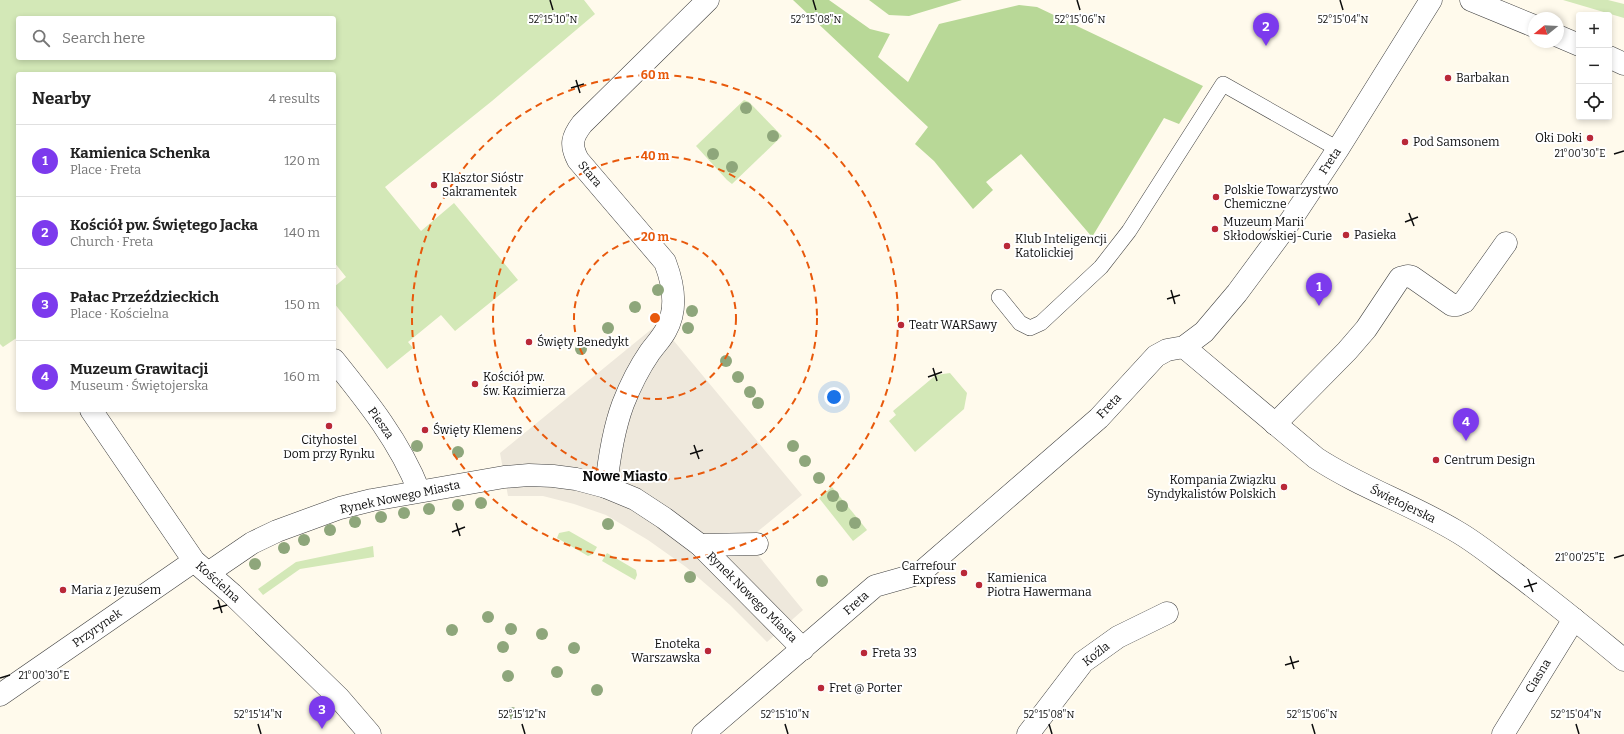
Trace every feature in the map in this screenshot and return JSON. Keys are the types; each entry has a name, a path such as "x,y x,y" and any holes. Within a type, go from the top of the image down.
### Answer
{"street":[{"name":"Stara","path":"606,487 609,459 623,403 649,353 666,331 671,320 673,295 670,277 665,262 578,160 573,151 574,134 582,124 708,0"},
{"name":"Freta","path":"703,734 875,586 921,573 1099,418 1156,356 1167,350 1184,347 1204,332 1237,293 1291,220 1338,149 1432,0"},
{"path":"1471,0 1528,24"},
{"path":"1564,39 1576,44"},
{"path":"1612,58 1624,64"},
{"path":"1275,424 1347,351 1366,329 1400,278 1408,276 1452,305 1460,304 1464,302 1506,243"},
{"name":"Świętojerska","path":"1184,347 1316,458 1337,471 1428,515 1486,551 1624,660"},
{"name":"Piesza","path":"336,363 389,432 410,467 419,491"},
{"name":"Kościelna","path":"94,412 201,567 232,594 339,698 370,734"},
{"name":"Rynek Nowego Miasta","path":"201,567 277,531 340,508 372,500 504,477 529,475 576,479 606,487 635,499 700,545 803,649"},
{"name":"Rynek Nowego Miasta","path":"700,545 757,544"},
{"name":"Przyrynek","path":"0,695 201,567"},
{"name":"Koźla","path":"1028,734 1083,662 1118,637 1167,613"},
{"name":"Ciasna","path":"1503,734 1574,619"}],"lane":[{"path":"999,297 1020,324 1030,328 1041,323 1101,268 1129,231 1223,84 1338,149"}],"green space":[{"path":"0,0 584,0 595,14 492,101 385,187 421,231 454,203 518,280 455,331 441,315 408,342 413,348 387,369 336,305 336,285 346,277 336,264 336,72 16,72 16,338 3,347 0,344"},
{"path":"793,0 829,0 870,29 890,34 878,57 908,82 939,24 1019,5 1037,7 1203,86 1179,124 1164,118 1092,237 1021,154 986,182 993,190 973,209 934,161 915,144 928,127"},
{"path":"869,0 962,0 909,16 889,15"},
{"path":"1563,0 1608,0 1624,4 1624,18 1612,14 1612,12 1604,12"},
{"path":"744,100 749,102 782,136 732,184 696,146"},
{"path":"950,373 967,393 964,409 915,452 889,421 896,415 893,411 936,375"},
{"path":"832,487 867,530 853,541 819,498"},
{"path":"569,531 597,547 593,554 588,556 557,538 559,533"},
{"path":"373,546 374,557 300,569 263,595 258,589 296,562"},
{"path":"607,553 636,570 637,575 635,580 602,561"}],"shaded area":[{"path":"659,323 802,495 757,532 758,555 803,610 767,642 730,605 686,567 648,540 606,515 574,504 543,496 508,496 500,453"}],"place":[{"name":"Kościół pw. Świętego Jacka","path":"1266,46"},
{"name":"Barbakan","path":"1448,78"},
{"name":"Oki Doki","path":"1590,138"},
{"name":"Pod Samsonem","path":"1405,142"},
{"name":"Klasztor Sióstr Sakramentek","path":"434,185"},
{"name":"Polskie Towarzystwo Chemiczne","path":"1216,197"},
{"name":"Muzeum Marii Skłodowskiej-Curie","path":"1215,229"},
{"name":"Pasieka","path":"1346,235"},
{"name":"Klub Inteligencji Katolickiej","path":"1007,246"},
{"name":"Kamienica Schenka","path":"1319,306"},
{"name":"Teatr WARSawy","path":"901,325"},
{"name":"Święty Benedykt","path":"529,342"},
{"name":"Kościół pw. św. Kazimierza","path":"475,384"},
{"name":"Cityhostel Dom przy Rynku","path":"329,426"},
{"name":"Święty Klemens","path":"425,430"},
{"name":"Muzeum Grawitacji","path":"1466,441"},
{"name":"Centrum Design","path":"1436,460"},
{"name":"Kompania Związku Syndykalistów Polskich","path":"1284,487"},
{"name":"Carrefour Express","path":"964,573"},
{"name":"Kamienica Piotra Hawermana","path":"979,585"},
{"name":"Maria z Jezusem","path":"63,590"},
{"name":"Enoteka Warszawska","path":"708,651"},
{"name":"Freta 33","path":"864,653"},
{"name":"Fret @ Porter","path":"821,688"},
{"name":"Pałac Przeździeckich","path":"322,729"}],"district":[{"name":"Nowe Miasto","path":"625,476"}]}
